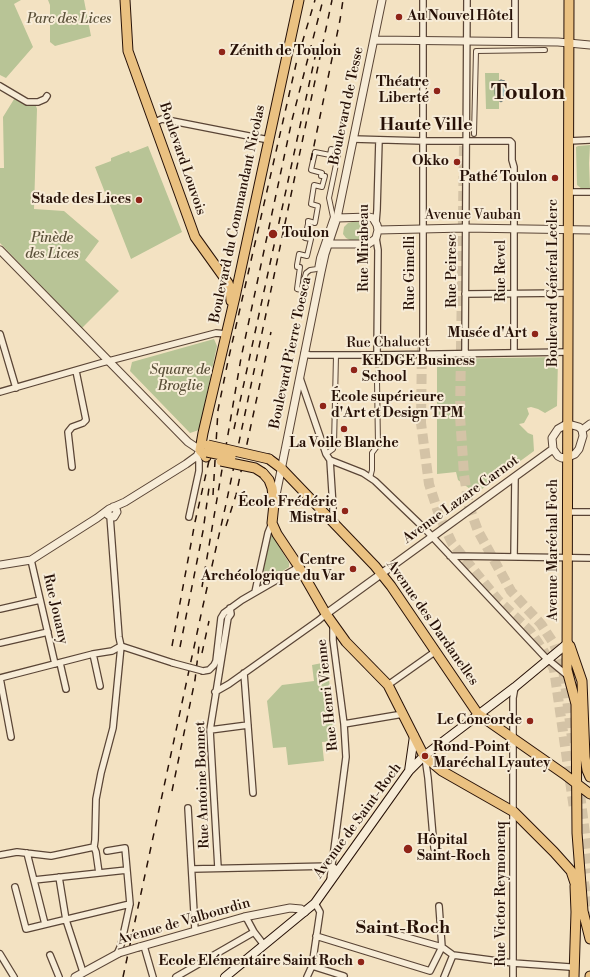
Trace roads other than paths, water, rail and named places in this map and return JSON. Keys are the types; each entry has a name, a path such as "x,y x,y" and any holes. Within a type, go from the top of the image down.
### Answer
{"main road":[{"name":"Boulevard Louvois","path":"125,0 128,50 195,237 228,283 232,306"},
{"name":"Boulevard du Commandant Nicolas","path":"204,452 206,444 203,433 299,0"},
{"name":"Boulevard Général Leclerc","path":"568,457 569,0"},
{"path":"204,452 271,466 271,484 274,504 272,523 277,534 299,567 326,614 346,642 388,685 424,756 442,771 514,812 571,871 590,939"},
{"name":"Avenue Maréchal Foch","path":"568,457 567,670 576,704 577,833"},
{"name":"Avenue des Dardanelles","path":"271,466 330,519 381,573 478,714 590,794"},
{"path":"568,643 582,681 589,772 582,775 577,784"},
{"name":"Avenue de Saint-Roch","path":"225,977 310,907 330,881 335,868 409,771 424,756 515,687 568,643"},
{"path":"409,771 414,736"},
{"path":"574,973 576,912 574,847 577,833"},
{"path":"577,833 583,911"}],"street":[{"name":"Boulevard de Tesse","path":"329,244 337,218 382,0"},
{"name":"Rue Gimelli","path":"423,0 423,355"},
{"name":"Rue Peiresc","path":"465,353 467,0"},
{"path":"515,0 515,41"},
{"path":"374,40 467,42 515,41 569,43 590,46"},
{"path":"474,134 476,51 545,50"},
{"path":"0,86 27,102 38,102 45,99 47,96"},
{"path":"155,122 162,119 269,140"},
{"path":"353,139 467,141"},
{"name":"Rue Mirabeau","path":"377,355 378,250 376,238 378,230 376,222 378,140"},
{"path":"569,141 590,140"},
{"name":"Rue Revel","path":"467,141 510,141 512,143 512,160 514,168 514,353"},
{"path":"331,149 339,150 329,198 333,218 316,269 306,272 301,290 297,289 300,268 297,267 299,254 307,256 311,239 305,238 308,221 315,223 318,206 311,204 314,185 322,187 325,176 321,176 322,172 311,170 315,152 330,155 331,149"},
{"path":"568,192 590,192"},
{"path":"337,218 369,217 373,218 376,222"},
{"name":"Avenue Vauban","path":"378,230 465,228 590,230"},
{"path":"329,244 368,244 376,238"},
{"name":"Boulevard Pierre Toesca","path":"274,504 271,466 299,378 324,260 329,244"},
{"path":"0,250 188,442 204,452 125,502 112,513 97,518 31,560 0,565"},
{"path":"465,294 568,293"},
{"path":"0,392 108,361 216,333 226,334"},
{"path":"0,334 16,388"},
{"name":"Rue Chalucet","path":"304,354 423,355 568,352"},
{"path":"326,454 334,445 336,355"},
{"path":"72,467 68,432 72,427 83,424 86,420 76,371"},
{"path":"299,378 326,454 330,460 333,507 333,515 330,519"},
{"path":"370,478 372,470 372,453 378,445 377,380"},
{"path":"582,430 590,424"},
{"path":"568,425 575,425 582,430 582,441 575,454 562,458 558,456 553,449 552,438 555,433 562,426 568,425"},
{"name":"Avenue Lazare Carnot","path":"326,614 553,449"},
{"name":"Boulevard du Commandant Nicolas","path":"189,517 199,471 199,461 204,452"},
{"path":"330,460 363,473 375,481 433,537 549,660 569,677"},
{"path":"514,557 515,477"},
{"path":"568,512 587,512"},
{"path":"99,873 94,847 96,840 96,799 113,728 121,646 119,637 112,539 112,513"},
{"path":"255,592 268,533 272,523"},
{"path":"450,556 590,558"},
{"name":"Rue Jouany","path":"31,560 48,632 66,689"},
{"path":"11,737 0,678 93,654 112,651 121,646 173,663 203,671 209,670 216,661 220,618 230,608 299,567"},
{"path":"0,609 40,600"},
{"name":"Rue Antoine Bonnet","path":"218,868 210,730 228,618 231,614 230,608"},
{"path":"215,692 326,614"},
{"name":"Rue Henri Vienne","path":"333,624 333,640 344,724 346,757 335,868"},
{"path":"0,643 48,632"},
{"path":"388,685 436,651"},
{"path":"93,654 100,686"},
{"path":"244,673 252,793"},
{"name":"Rue Victor Reymonenq","path":"513,977 513,698 515,687"},
{"path":"344,724 403,714"},
{"path":"210,730 248,725"},
{"path":"424,756 428,778 434,848"},
{"path":"188,808 195,930"},
{"path":"0,855 17,852 51,856 94,847"},
{"path":"106,851 125,848 130,904 118,954"},
{"path":"27,853 45,924"},
{"path":"192,868 335,868"},
{"path":"34,880 127,870"},
{"path":"59,877 66,920 83,972"},
{"path":"15,887 26,929 130,904"},
{"path":"316,936 430,971 442,947 439,906"},
{"path":"307,977 312,966 320,912 310,907"},
{"name":"Avenue de Valbourdin","path":"75,977 118,954 141,946 244,917 290,908 310,907"},
{"path":"244,917 264,945"},
{"path":"381,930 442,947 452,955 513,963 570,967 574,973"},
{"path":"176,977 254,932"},
{"path":"141,946 153,977"},
{"path":"0,954 14,977"},
{"path":"50,955 59,977"},
{"path":"444,977 452,955"},
{"path":"312,966 344,976"}],"water":[{"path":"501,80 505,81 507,84 507,91 505,99 501,102 495,94 495,87 497,82"}],"tunnel":[{"path":"464,146 460,416 464,475 469,506 478,531 511,591 541,624 554,644 564,676 573,746"},
{"path":"422,344 421,423 429,484 439,515 452,543 498,600 530,631 554,669 574,809"},
{"path":"377,355 377,380"},
{"path":"580,794 590,873"},
{"path":"584,882 590,917"}],"railway":[{"path":"213,495 218,410 228,361 297,60 315,0"},
{"path":"202,587 241,358 292,120 323,0"},
{"path":"123,977 226,504 332,0"},
{"path":"311,160 343,0"},
{"path":"234,429 317,48"},
{"path":"226,526 236,495 271,332"},
{"path":"172,646 195,522 211,452"},
{"path":"180,647 203,531 209,488"},
{"path":"202,653 209,621"},
{"path":"172,791 195,680 199,646"}],"place":[{"name":"Au Nouvel Hôtel","path":"399,17"},
{"name":"Zénith de Toulon","path":"222,52"},
{"name":"Théatre Liberté","path":"437,91"},
{"name":"Okko","path":"457,162"},
{"name":"Pathé Toulon","path":"555,178"},
{"name":"Stade des Lices","path":"139,200"},
{"name":"Toulon","path":"273,234"},
{"name":"Musée d'Art","path":"535,334"},
{"name":"KEDGE Business School","path":"354,370"},
{"name":"École supérieure d'Art et Design TPM","path":"323,406"},
{"name":"La Voile Blanche","path":"344,429"},
{"name":"École Frédéric Mistral","path":"345,511"},
{"name":"Centre Archéologique du Var","path":"353,569"},
{"name":"Le Concorde","path":"530,721"},
{"name":"Rond-Point Maréchal Lyautey","path":"425,756"},
{"name":"Hôpital Saint-Roch","path":"408,849"},
{"name":"Ecole Elémentaire Saint Roch","path":"361,962"}],"district":[{"name":"Toulon","path":"528,94"},
{"name":"Haute Ville","path":"426,126"},
{"name":"Saint-Roch","path":"403,929"}],"park label":[{"name":"Parc des Lices","path":"69,20"},
{"name":"Pinède des Lices","path":"52,248"},
{"name":"Square de Broglie","path":"180,380"}]}
